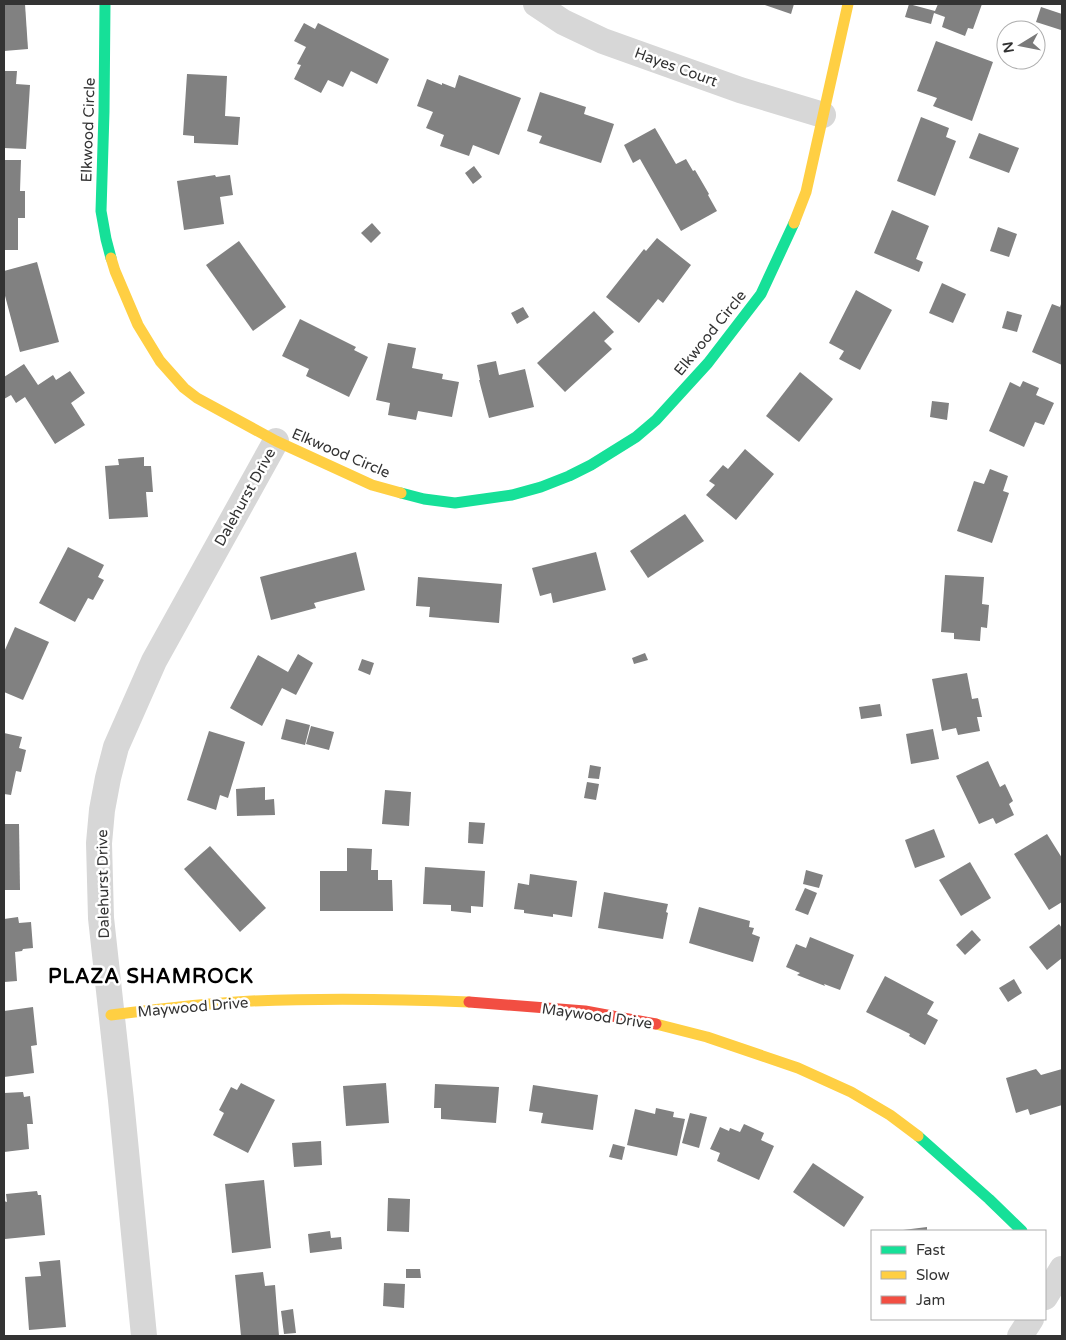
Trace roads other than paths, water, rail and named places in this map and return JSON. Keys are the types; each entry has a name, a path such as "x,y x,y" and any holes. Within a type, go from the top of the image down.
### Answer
{"street":[{"name":"Elkwood Circle","path":"105,4 101,180 102,211 106,239 115,271 138,325 160,361 184,388 197,398 276,441 372,485 424,499 455,503 483,500 541,487 591,465 636,437 656,420 708,364 760,294 790,236 806,192 848,4"},
{"name":"Hayes Court","path":"536,4 563,22 603,41 740,90 823,115"},
{"name":"Dalehurst Drive","path":"144,1336 102,918 99,843 102,810 116,747 154,661 276,441"},
{"name":"Maywood Drive","path":"111,1015 173,1007 251,1001 390,999 473,1002 585,1011 665,1026 706,1037 798,1068 850,1092 890,1114 914,1132 1021,1230"},
{"path":"1020,1336 1030,1320"}],"district":[{"name":"PLAZA SHAMROCK","path":"151,976"}]}
